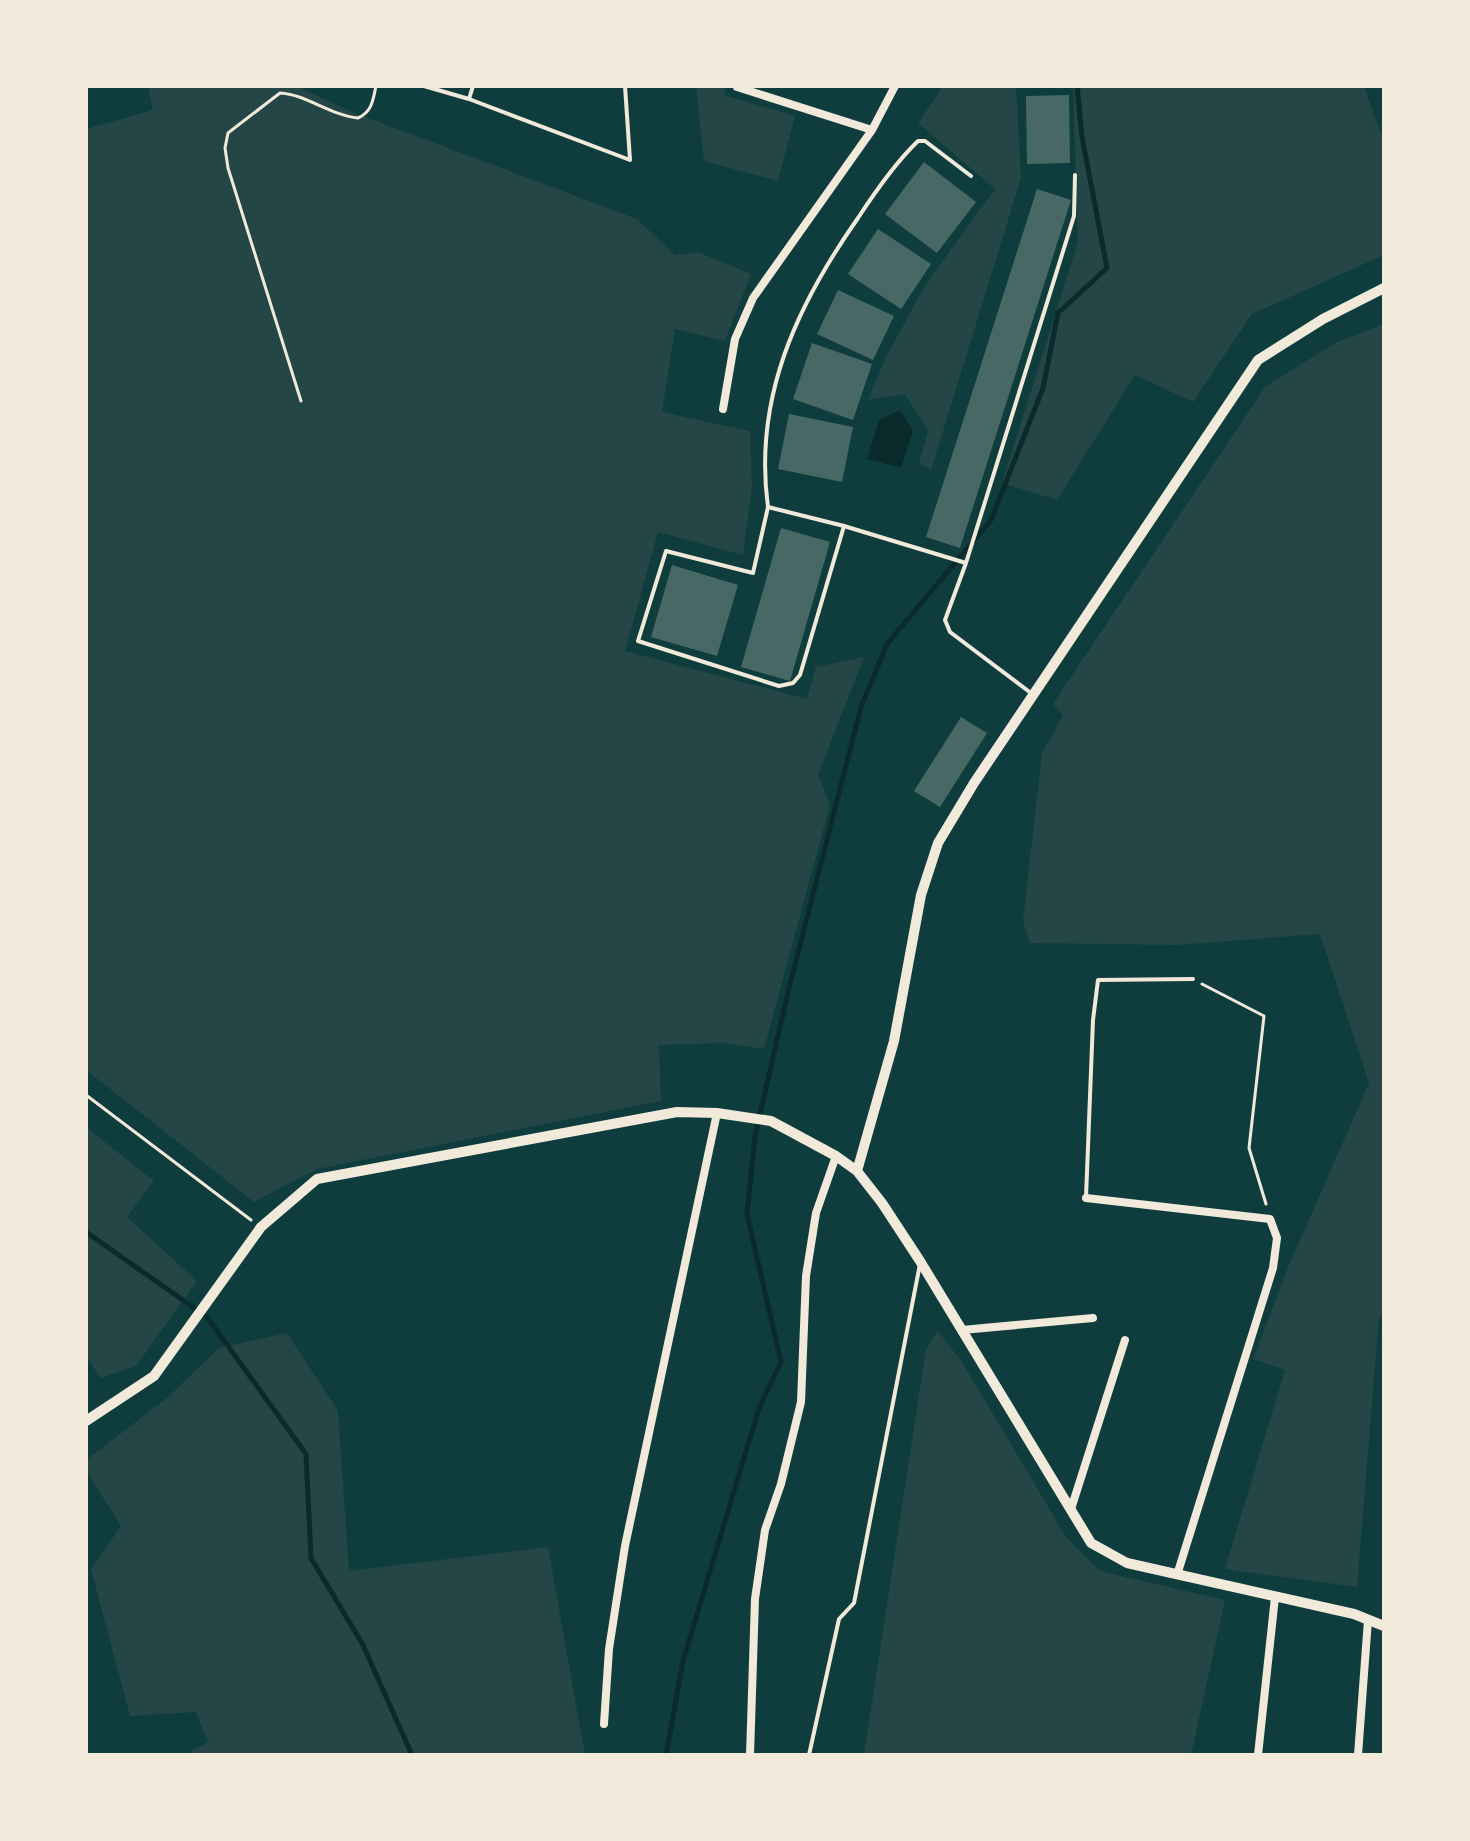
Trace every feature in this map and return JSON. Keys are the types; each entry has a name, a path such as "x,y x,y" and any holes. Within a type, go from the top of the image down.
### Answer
{"street":[{"path":"723,409 735,339 753,298 872,130 895,86"},
{"path":"737,87 872,130"},
{"path":"857,1171 894,1041 921,895 938,843 974,783 1258,360 1323,319 1384,288"},
{"path":"86,1421 154,1376 261,1227 317,1179 677,1112 717,1113 771,1121 836,1156 857,1171 882,1203 1091,1543 1127,1563 1354,1614 1384,1626"},
{"path":"604,1724 609,1649 625,1546 717,1113"},
{"path":"750,1755 755,1599 765,1530 781,1484 801,1402 806,1276 816,1213 836,1156"},
{"path":"1086,1198 1270,1219 1277,1238 1273,1268 1177,1575"},
{"path":"962,1330 1093,1318"},
{"path":"1071,1509 1125,1340"},
{"path":"1258,1755 1275,1597"},
{"path":"1358,1755 1368,1620"}],"lane":[{"path":"424,86 469,99 630,160 625,86"},
{"path":"469,99 473,86"},
{"path":"844,526 800,675 793,683 779,686 638,641 666,551 753,573 768,507 765,488 766,438 776,382 811,290 869,202 918,141 925,141 971,176"},
{"path":"1033,694 950,632 945,620 966,563 1074,216 1075,175"},
{"path":"768,507 844,526 966,563"},
{"path":"1086,1198 1093,1020 1098,980 1193,979"},
{"path":"809,1755 839,1619 854,1603 920,1261"}],"path":[{"path":"301,401 228,168 225,148 228,133 280,93 291,93 320,108 358,118 365,115 373,104 376,86"},
{"path":"1193,979 1264,1016 1249,1148 1270,1219"},
{"path":"86,1095 261,1227"}],"shaded area":[{"path":"148,86 296,86 352,112 637,219 675,255 698,252 751,274 725,341 675,329 662,412 750,431 752,487 743,555 658,532 625,651 807,699 816,667 864,657 818,775 830,805 764,1049 723,1043 659,1045 661,1101 317,1169 254,1202 86,1070 86,129 153,110"},
{"path":"696,86 726,86 724,95 795,116 778,181 704,161"},
{"path":"943,86 1016,86 1021,178 931,470 919,463 928,431 905,394 868,400 886,357 926,284 995,189 918,123"},
{"path":"1073,86 1364,86 1384,142 1384,255 1252,314 1193,402 1135,375 1057,500 1002,483 1078,242"},
{"path":"1384,324 1384,1316 1379,1318 1357,1587 1225,1569 1285,1370 1253,1359 1289,1265 1369,1083 1320,934 1177,945 1030,943 1023,921 1042,753 1063,715 1053,704 1265,387 1335,343"},
{"path":"900,410 913,431 901,468 867,459 879,420"},
{"path":"86,1127 154,1181 127,1217 197,1281 136,1366 101,1378 86,1357"},
{"path":"938,1331 962,1362 1066,1537 1100,1571 1225,1600 1191,1755 864,1755 926,1349"},
{"path":"287,1333 338,1411 349,1571 548,1547 585,1755 185,1755 208,1742 196,1712 130,1716 91,1569 121,1526 86,1471 86,1460 167,1398 219,1348"}],"building":[{"path":"1069,95 1070,163 1027,164 1026,96"},
{"path":"924,162 976,202 937,253 885,214"},
{"path":"1037,189 1071,200 960,548 926,537"},
{"path":"878,229 931,264 901,309 848,274"},
{"path":"838,290 894,316 873,360 817,334"},
{"path":"812,343 872,364 853,420 793,399"},
{"path":"789,414 853,427 842,482 778,469"},
{"path":"781,528 830,542 790,681 741,667"},
{"path":"672,565 738,585 717,656 651,637"},
{"path":"961,717 987,733 940,807 914,791"}],"waterway":[{"path":"666,1755 683,1661 759,1408 781,1362 747,1214 755,1136 789,988 861,707 887,644 991,520 1043,388 1058,313 1107,268 1082,137 1077,86"},
{"path":"86,1232 207,1317 306,1454 311,1558 363,1645 412,1755"}]}
